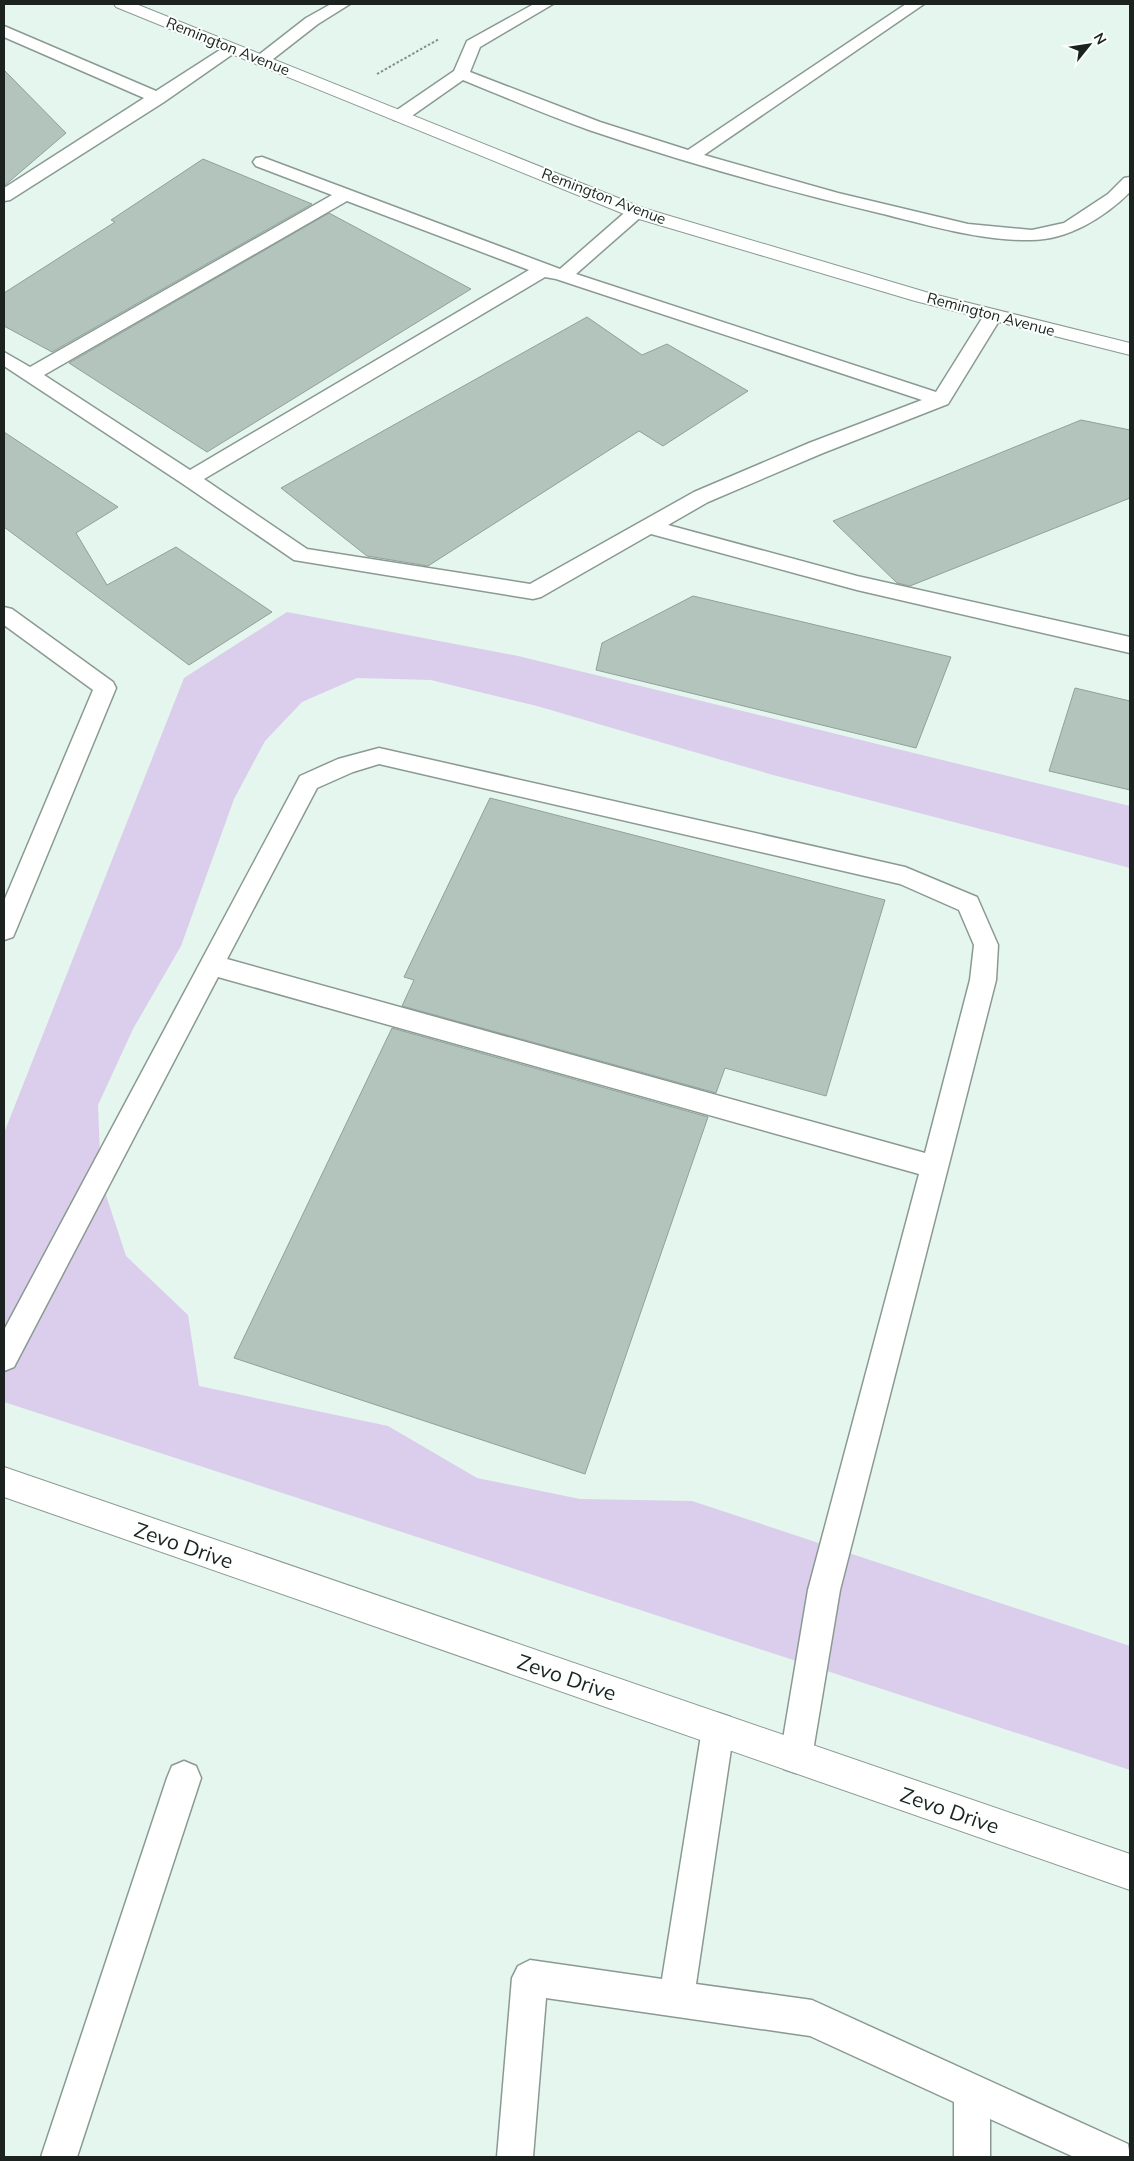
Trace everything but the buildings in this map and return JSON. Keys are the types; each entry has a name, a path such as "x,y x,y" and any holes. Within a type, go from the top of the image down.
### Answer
{"street":[{"name":"Remington Avenue","path":"122,4 636,212 994,316 1130,349"},
{"name":"Zevo Drive","path":"4,1482 1130,1872"}],"lane":[{"path":"308,4 335,8"},
{"path":"400,116 461,74 473,44 544,4"},
{"path":"690,156 916,4"},
{"path":"262,60 312,21 335,8"},
{"path":"4,31 158,98"},
{"path":"4,196 232,49"},
{"path":"461,74 594,126 690,156 832,197 968,229 1032,235 1070,227 1114,198 1130,182"},
{"path":"262,162 543,270 941,400"},
{"path":"30,375 346,194"},
{"path":"563,276 636,212"},
{"path":"190,479 543,270"},
{"path":"4,358 190,479 301,555 532,592 701,497 816,448 941,400 994,316"},
{"path":"650,527 857,583 1130,645"},
{"path":"4,614 105,688 4,930"},
{"path":"4,1358 308,782 346,765 379,756 905,876 968,904 986,944 983,980 824,1590 796,1757"},
{"path":"212,965 934,1167"},
{"path":"676,1999 718,1729"},
{"path":"59,2157 184,1778"},
{"path":"515,2157 530,1978 812,2018 1115,2157"},
{"path":"972,2092 972,2157"}],"path":[{"path":"373,76 443,37"}],"shaded area":[{"path":"287,612 518,656 1130,806 1130,868 773,775 537,706 431,680 357,678 302,702 265,741 234,799 181,946 133,1029 98,1105 101,1180 126,1256 188,1315 199,1386 388,1426 477,1478 580,1499 692,1501 1130,1646 1130,1770 4,1402 4,1133 184,678"}]}
